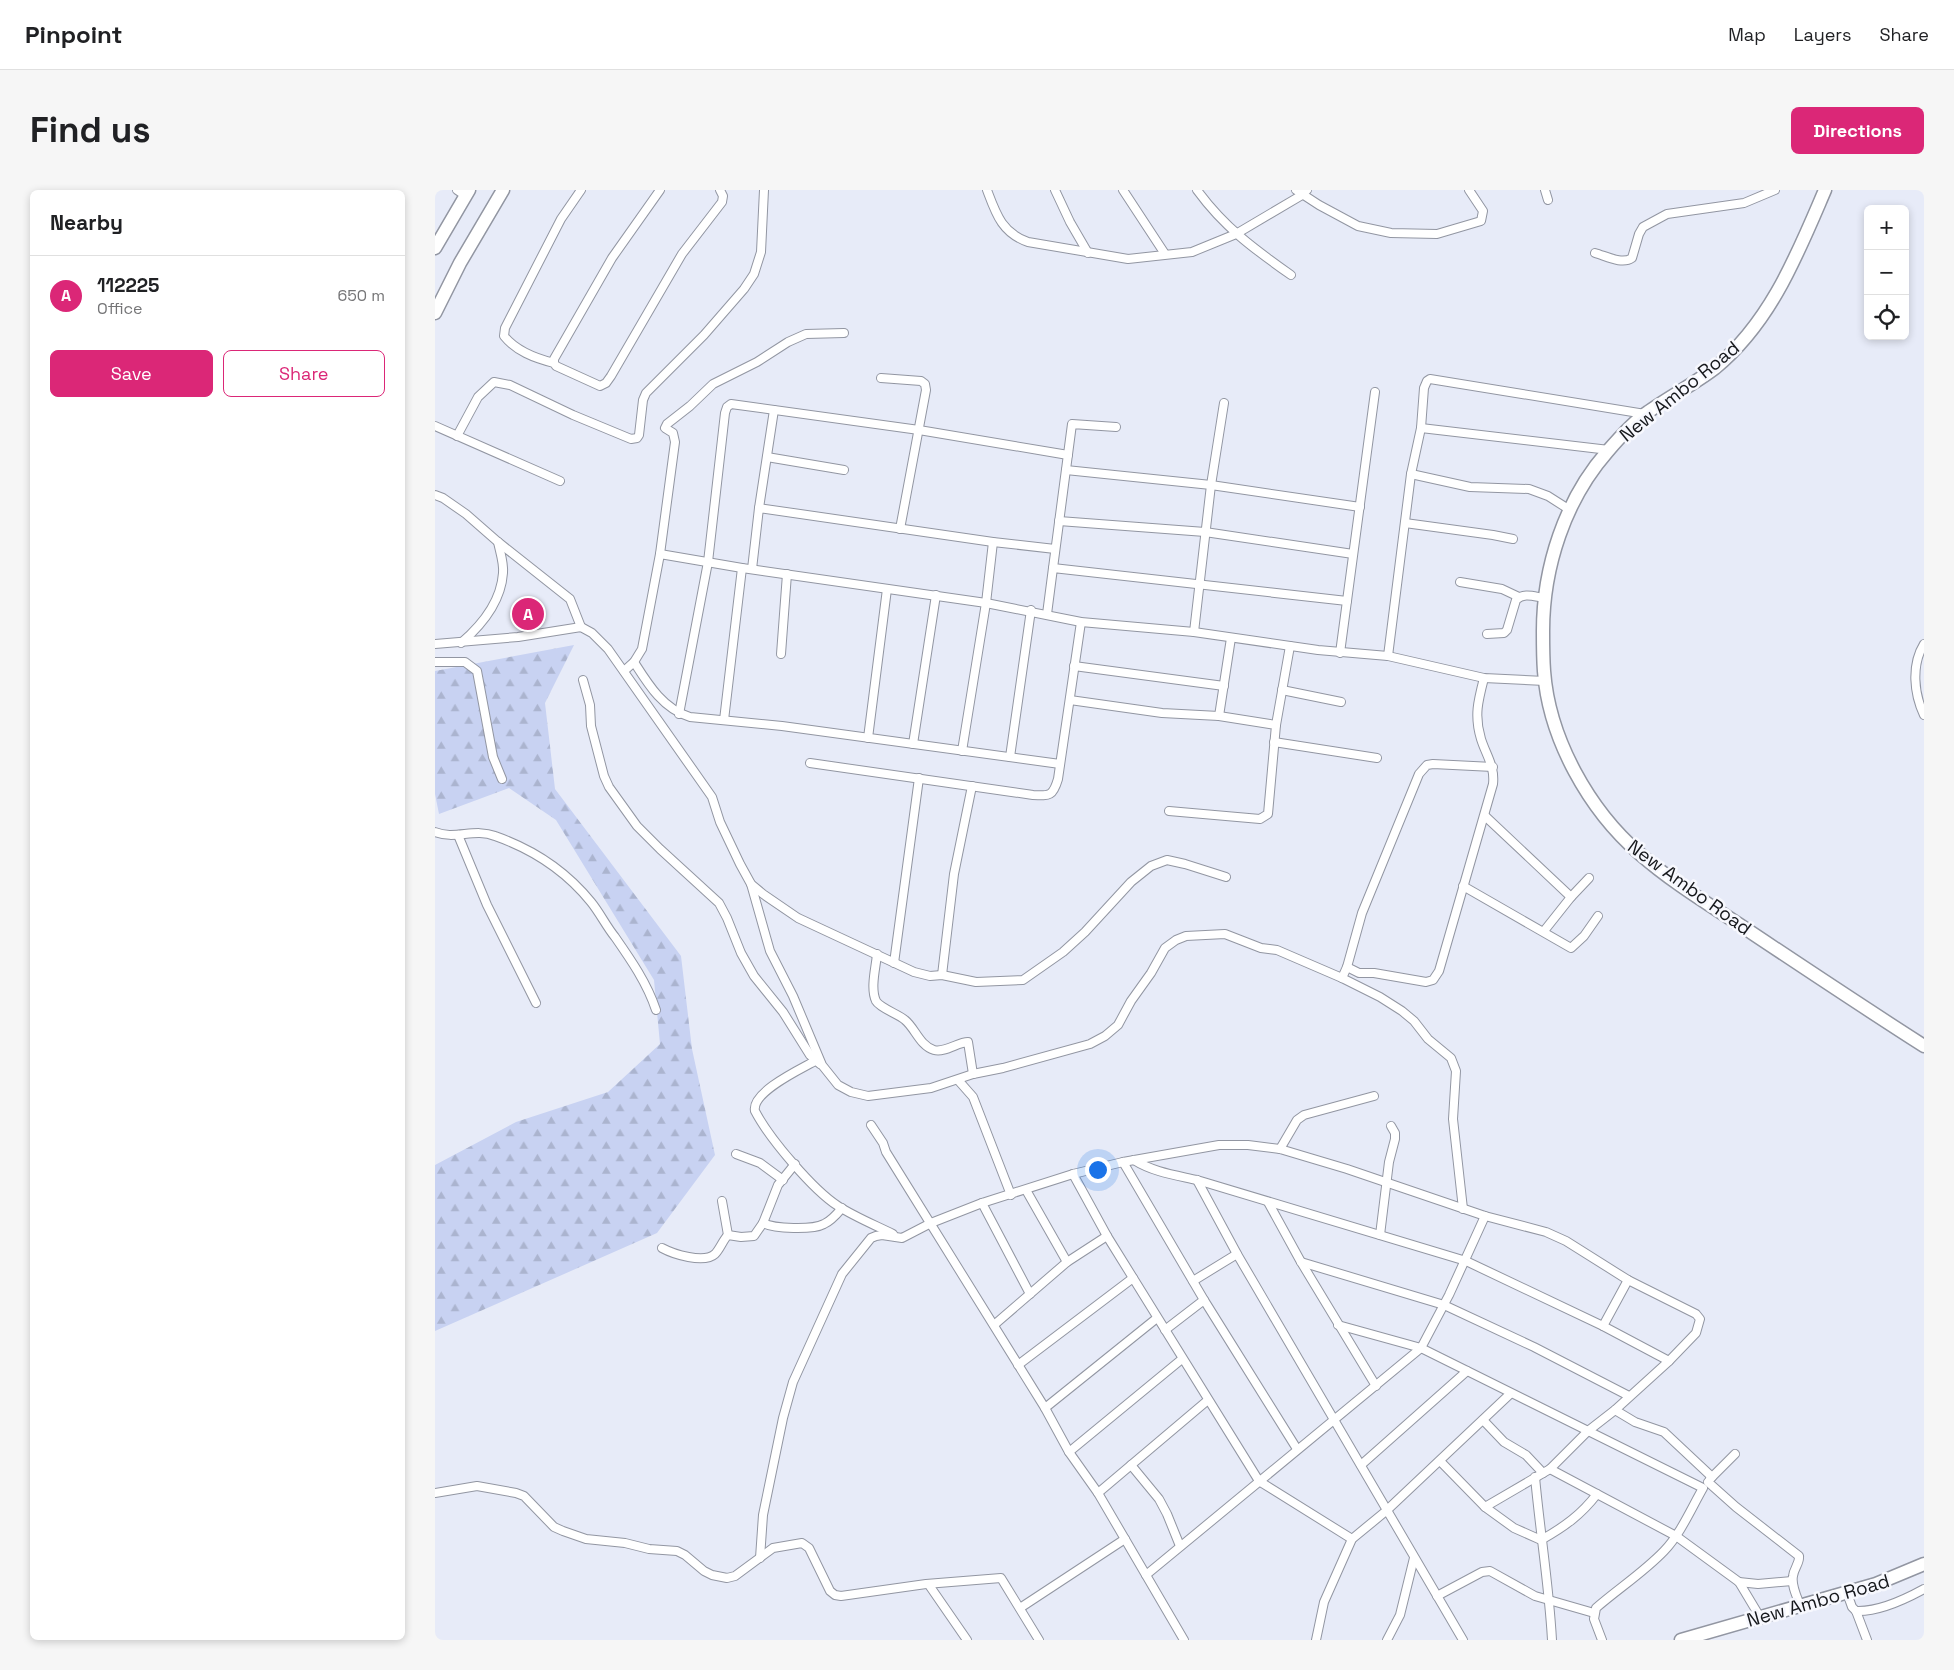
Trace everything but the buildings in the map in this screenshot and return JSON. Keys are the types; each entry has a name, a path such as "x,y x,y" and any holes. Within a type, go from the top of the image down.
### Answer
{"main road":[{"path":"435,313 460,263 503,190"},
{"name":"New Ambo Road","path":"1825,190 1782,286 1749,334 1715,368 1645,414 1609,450 1589,474 1563,525 1551,566 1543,620 1545,681 1551,711 1565,750 1576,773 1589,796 1616,831 1641,856 1684,887 1924,1046"},
{"path":"435,248 464,192"},
{"name":"New Ambo Road","path":"1681,1640 1847,1593 1894,1578 1924,1564"}],"street":[{"path":"554,362 537,359 520,350 503,336 505,328 561,219 581,190"},
{"path":"659,190 612,258 553,359 556,366 600,386 606,383 682,254 722,202 723,196 720,190"},
{"path":"457,436 478,397 494,382 509,385 631,440 637,438 639,435 643,400 646,393 704,334 744,289 754,274 761,252 764,190"},
{"path":"987,190 997,217 1016,238 1028,242 1128,259 1192,252 1236,234 1302,192 1319,205 1358,226 1391,233 1437,234 1481,221 1483,211 1469,190"},
{"path":"1055,190 1070,222 1088,253"},
{"path":"1123,190 1165,254"},
{"path":"1197,190 1212,211 1236,234 1252,248 1291,275"},
{"path":"1545,190 1548,200"},
{"path":"1595,253 1623,261 1629,260 1632,258 1643,227 1667,214 1744,202 1775,190"},
{"path":"624,671 634,662 642,650 660,554 675,442 673,433 665,428 667,424 690,406 713,384 757,362 788,342 807,334 844,333"},
{"path":"881,378 921,381 925,384 926,390 900,529"},
{"path":"1387,656 1411,474 1421,428 1424,388 1430,379 1645,414"},
{"path":"1340,652 1375,392"},
{"path":"679,714 708,562 727,407 736,404 919,430 1068,455"},
{"path":"1194,632 1211,485 1224,404"},
{"path":"752,569 774,410"},
{"path":"1047,614 1072,424 1116,427"},
{"path":"435,426 560,481"},
{"path":"1421,428 1609,450"},
{"path":"767,457 844,470"},
{"path":"1066,470 1211,485 1360,507"},
{"path":"1411,474 1470,487 1529,490 1548,496 1570,510"},
{"path":"435,495 443,498 466,514 570,599 581,627 598,638 624,671 712,796 721,822 751,884 770,951 793,996 818,1063"},
{"path":"759,508 993,542 1055,549"},
{"path":"1059,521 1205,532 1353,554"},
{"path":"1405,523 1513,539"},
{"path":"461,643 474,632 491,610 500,590 504,572 498,542"},
{"path":"962,751 986,603 993,542"},
{"path":"660,554 741,568 1031,610 1081,622 1194,632 1290,646 1387,656 1484,678 1545,681"},
{"path":"724,720 741,568"},
{"path":"1053,568 1347,601"},
{"path":"781,654 787,574"},
{"path":"1460,582 1502,589 1519,597"},
{"path":"868,738 887,589"},
{"path":"913,744 936,595"},
{"path":"1487,634 1504,634 1516,600 1519,597 1524,595 1545,598"},
{"path":"1010,757 1031,610"},
{"path":"810,763 1047,796 1055,789 1060,764 1081,622"},
{"path":"435,644 461,643 581,627"},
{"path":"1219,716 1231,638"},
{"path":"1924,644 1919,653 1915,673 1917,702 1924,715"},
{"path":"1169,811 1260,819 1268,814 1276,725 1290,646"},
{"path":"435,662 465,662 477,671 493,757 502,779"},
{"path":"634,662 649,686 668,707 679,714 782,726 1060,764"},
{"path":"1074,666 1224,686"},
{"path":"1347,967 1359,973 1383,974 1427,982 1433,980 1439,971 1493,784 1493,767 1481,740 1477,723 1476,707 1484,678"},
{"path":"583,680 590,705 591,726 604,776 609,787 637,826 719,903 741,954 754,976 783,1012 818,1063 837,1085 851,1092 868,1096 931,1088 973,1074 1003,1068 1090,1044 1105,1036 1123,1018 1131,1001 1165,948 1186,936 1225,934 1261,948 1277,950 1342,978 1380,997 1403,1011 1414,1021 1428,1039 1451,1058 1455,1071 1453,1118 1463,1209"},
{"path":"1282,690 1341,702"},
{"path":"1069,700 1162,713 1219,716 1276,725"},
{"path":"1274,742 1377,758"},
{"path":"1342,978 1347,967 1362,913 1419,774 1427,765 1433,764 1493,767"},
{"path":"894,963 919,778"},
{"path":"942,975 954,874 972,786"},
{"path":"1485,816 1571,897"},
{"path":"435,832 442,835 478,832 493,835 523,847 550,863 577,886 593,903 629,957 650,993 656,1010"},
{"path":"458,835 487,905 535,1002"},
{"path":"751,884 798,918 894,963 930,976 942,975 975,982 1023,980 1063,952 1131,882 1151,866 1167,860 1226,877"},
{"path":"1544,931 1589,878"},
{"path":"1463,886 1573,948 1598,916"},
{"path":"877,954 874,989 878,1004 903,1018 926,1045 933,1050 968,1042 973,1074"},
{"path":"818,1063 773,1085 759,1097 755,1105 755,1111 759,1120 815,1186 842,1208 902,1238"},
{"path":"958,1080 973,1097 1011,1195"},
{"path":"1280,1149 1297,1120 1304,1115 1373,1096"},
{"path":"871,1125 1045,1408 1069,1452 1125,1539 1184,1640"},
{"path":"1380,1235 1389,1162 1395,1139 1395,1133 1391,1126"},
{"path":"760,1558 763,1515 771,1471 793,1382 842,1274 871,1238 882,1235 902,1238 931,1223 982,1203 1073,1174 1123,1162 1219,1145 1248,1145 1280,1149 1386,1182 1485,1216 1552,1234 1628,1280 1696,1314 1700,1319 1696,1333 1669,1361 1615,1410 1588,1431 1547,1471 1485,1507"},
{"path":"737,1154 760,1163 783,1180"},
{"path":"1134,1160 1145,1167 1157,1171 1197,1180 1465,1261 1603,1326 1669,1361"},
{"path":"1123,1162 1204,1300 1297,1449"},
{"path":"728,1235 751,1237 758,1232 778,1185 795,1164"},
{"path":"1073,1174 1107,1236 1259,1481 1352,1540"},
{"path":"1197,1180 1237,1254 1463,1640"},
{"path":"1026,1190 1067,1262"},
{"path":"662,1248 682,1256 708,1257 715,1253 728,1235 722,1201"},
{"path":"1268,1202 1301,1262 1376,1386"},
{"path":"982,1203 1030,1294"},
{"path":"763,1223 775,1228 817,1227 828,1222 842,1208"},
{"path":"1146,1575 1421,1348 1444,1305 1485,1216"},
{"path":"994,1326 1067,1262 1107,1236"},
{"path":"1193,1280 1237,1254"},
{"path":"1301,1262 1444,1305 1534,1347 1629,1396"},
{"path":"1018,1365 1133,1278"},
{"path":"1603,1326 1628,1280"},
{"path":"1165,1330 1204,1300"},
{"path":"1045,1408 1157,1318"},
{"path":"1338,1325 1421,1348 1510,1394 1588,1431 1707,1482"},
{"path":"1069,1452 1182,1359"},
{"path":"1361,1464 1467,1371"},
{"path":"1316,1640 1323,1602 1352,1540 1386,1511 1510,1394"},
{"path":"1097,1493 1208,1400"},
{"path":"1615,1410 1635,1422 1664,1432 1707,1482 1736,1507 1795,1551 1800,1558 1792,1581 1800,1605"},
{"path":"1483,1420 1504,1442 1526,1455 1547,1471 1597,1494 1676,1536 1739,1582 1760,1617"},
{"path":"1602,1640 1594,1619 1596,1608 1665,1550 1676,1536 1707,1482 1735,1454"},
{"path":"1440,1461 1485,1507 1514,1528 1541,1540"},
{"path":"1131,1465 1159,1499 1180,1546"},
{"path":"1535,1477 1541,1540 1550,1602 1552,1640"},
{"path":"435,1493 468,1486 516,1493 524,1496 554,1527 563,1531 586,1539 625,1543 649,1549 677,1551 711,1575 727,1578 735,1576 773,1548 802,1543 809,1548 830,1590 841,1596 1001,1578 1039,1640"},
{"path":"1541,1540 1576,1518 1597,1494"},
{"path":"1020,1608 1125,1539"},
{"path":"1387,1640 1400,1615 1414,1558"},
{"path":"1437,1596 1482,1572 1490,1571 1535,1596 1594,1614"},
{"path":"1739,1582 1758,1584 1792,1581"},
{"path":"929,1585 967,1640"},
{"path":"1856,1610 1863,1611 1884,1606 1907,1598 1924,1589"},
{"path":"1847,1593 1852,1607 1856,1610 1867,1640"}],"green space":[{"path":"574,645 545,703 555,789 681,956 692,1049 715,1155 657,1233 435,1331 435,1165 516,1122 608,1092 660,1044 654,980 556,820 509,788 439,814 435,794 435,671"}],"place":[{"name":"112225","path":"528,614"}]}
